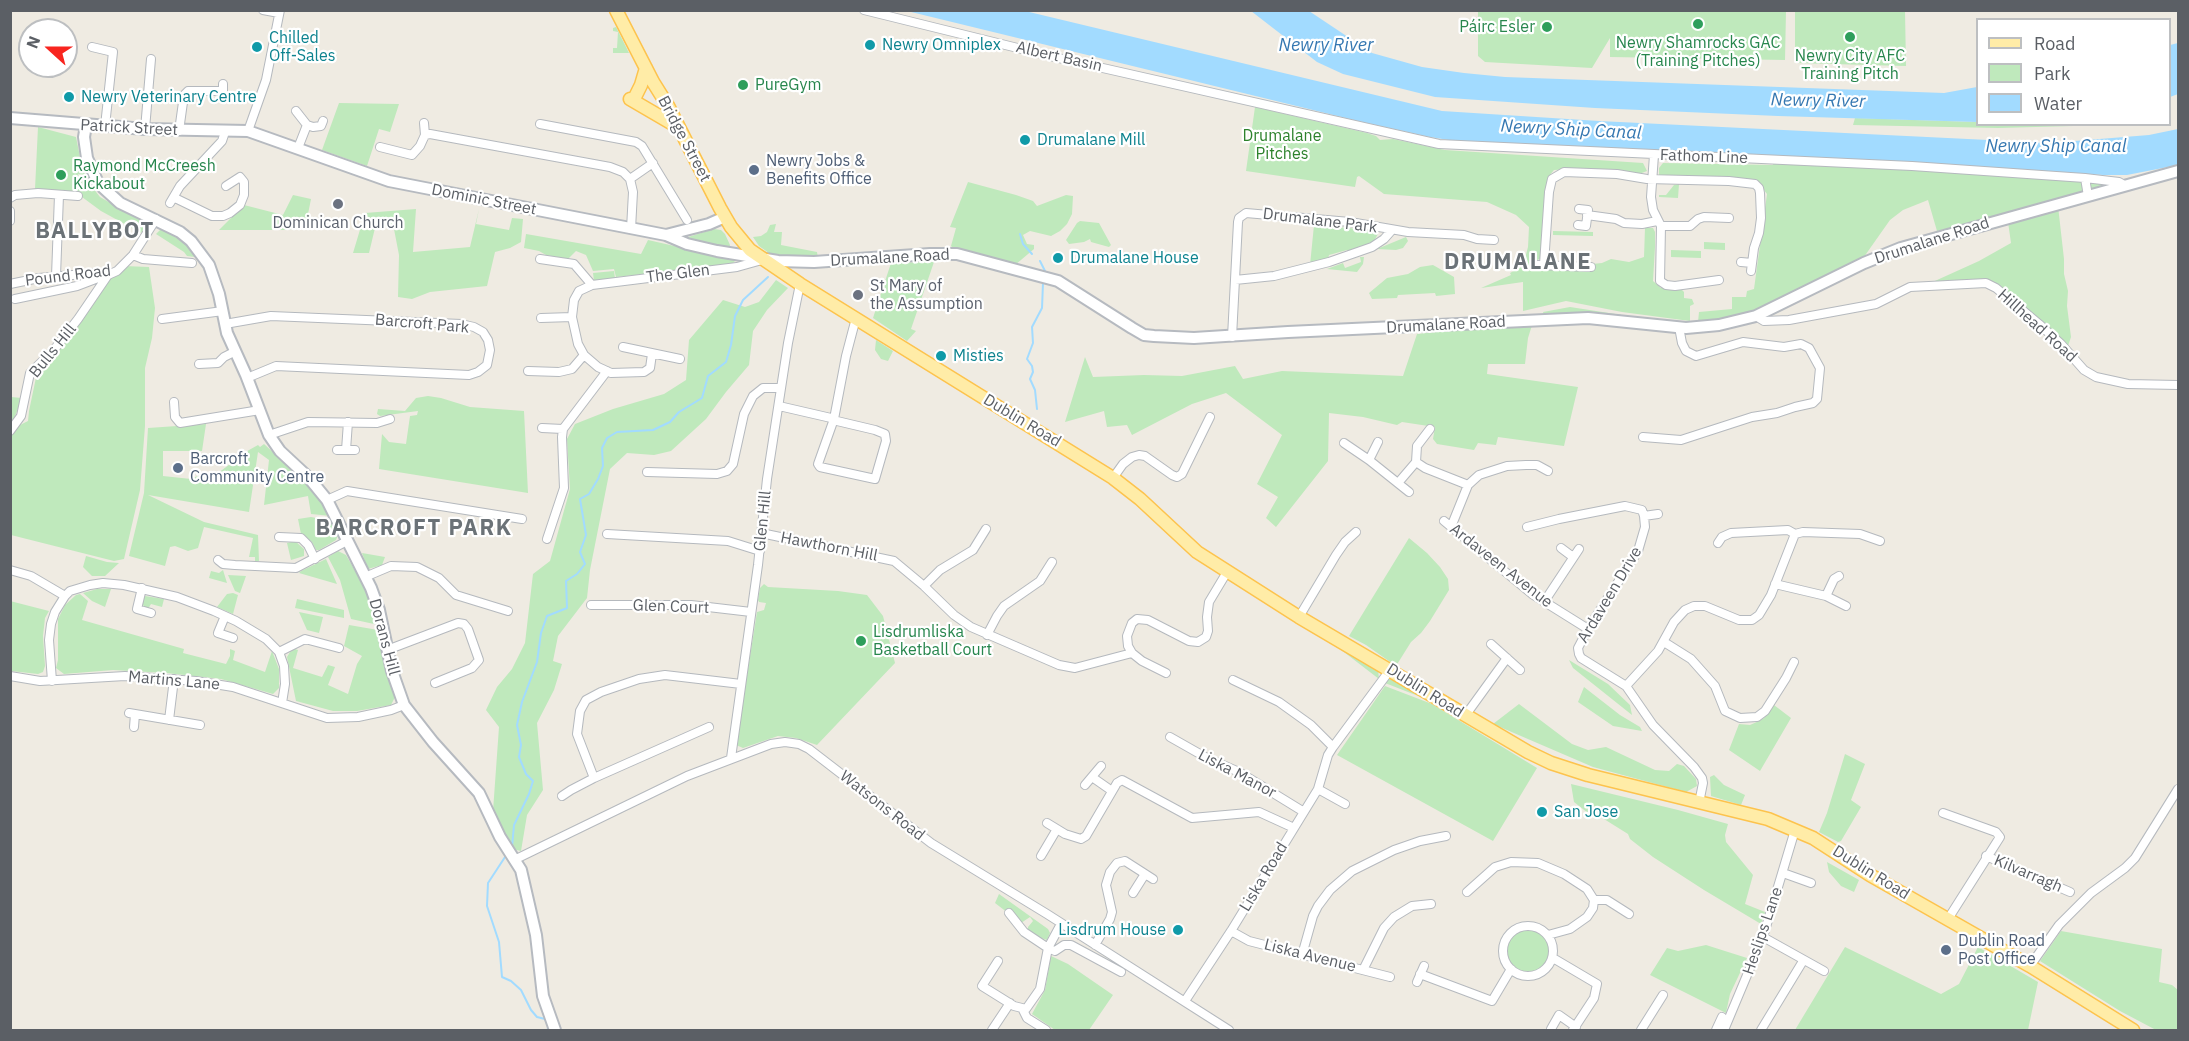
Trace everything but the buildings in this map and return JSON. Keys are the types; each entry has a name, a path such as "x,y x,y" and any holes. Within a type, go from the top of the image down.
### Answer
{"main road":[{"name":"Bridge Street","path":"616,10 725,217 743,242 762,260"},
{"path":"646,68 641,85 632,99 679,128"},
{"name":"Patrick Street","path":"10,118 179,131 248,131"},
{"name":"Dorans Hill","path":"86,125 84,137 87,158 98,183 120,202 180,232 202,255 214,276 234,352 247,378 269,435 280,451 309,478 327,500 365,577 379,610 387,650 404,705 433,742 479,793 525,885 537,935 543,996 555,1030"},
{"name":"Dominic Street","path":"248,131 389,181 631,229 666,235 709,224 725,217"},
{"name":"Fathom Line","path":"2124,185 2178,171"},
{"name":"Drumalane Road","path":"666,235 687,244 762,260 814,262 938,253 957,254 1058,281 1144,335 1194,338 1232,337 1288,332 1588,318 1679,327 1719,325 1756,316 1864,263 1901,248 2124,185"},
{"name":"Dublin Road","path":"762,260 1113,478 1140,499 1197,552 1227,572 1502,738 1551,762 1588,775 1758,816 1819,841 1870,875 2030,966 2133,1030"}],"street":[{"path":"248,131 266,80 280,12 263,10"},
{"name":"Albert Basin","path":"864,10 1054,57 1255,102"},
{"path":"92,47 113,52 105,126"},
{"path":"145,129 151,59"},
{"path":"179,131 184,95 188,91 223,91 223,84"},
{"name":"Fathom Line","path":"1255,102 1439,144 1901,166 2085,178 2119,182 2124,185"},
{"path":"296,111 307,125 321,126 323,121"},
{"path":"380,147 412,155 420,146 425,135 424,123"},
{"path":"540,124 636,142 642,146 687,220"},
{"path":"298,148 307,125"},
{"path":"225,132 222,141 180,186 172,201 212,216 223,216 240,205 244,195 244,182 240,177 226,186"},
{"path":"425,135 610,167 623,172 630,178 633,192 631,229"},
{"path":"1654,155 1651,197 1653,210 1659,223 1660,281 1666,285 1675,285 1719,280"},
{"path":"630,178 653,163"},
{"path":"1591,267 1541,264 1549,192 1552,179 1557,174 1564,172 1617,174 1652,179 1755,184 1759,188 1761,218 1752,267 1741,262"},
{"path":"2085,178 2088,196"},
{"path":"10,198 15,195 38,193 78,196"},
{"path":"56,276 59,195"},
{"path":"1578,225 1586,226 1588,210 1579,209"},
{"path":"10,211 10,221"},
{"name":"Drumalane Park","path":"1232,337 1238,222 1239,218 1246,213 1350,222 1392,230 1464,235 1478,240 1494,240"},
{"path":"1587,215 1616,219 1624,223 1690,226 1704,217 1729,218"},
{"path":"156,219 133,255 143,259 180,259 192,263"},
{"name":"Drumalane Park","path":"1235,280 1274,276 1329,262 1372,247 1392,230"},
{"name":"Pound Road","path":"10,284 56,276 95,273 108,275 124,266 133,255"},
{"path":"540,259 574,264 592,285 579,291 574,300 572,317 578,344 584,355 598,367 607,371 645,372 650,368 652,354"},
{"name":"The Glen","path":"592,285 737,267 762,260"},
{"path":"15,299 77,286 108,275"},
{"name":"Bulls Hill","path":"10,431 21,416 30,373 53,351 108,275"},
{"name":"Hillhead Road","path":"1756,316 1764,321 1789,320 1876,304 1910,287 1986,283 1996,288 2028,315 2061,344 2084,370 2096,377 2128,384 2178,385"},
{"name":"Glen Hill","path":"731,759 778,406 800,284"},
{"path":"162,319 223,311"},
{"name":"Barcroft Park","path":"225,324 271,316 461,324 483,332 490,350 487,365 469,375 276,366 247,378"},
{"path":"542,318 572,317"},
{"path":"778,406 834,419 885,434 886,441 875,479 820,467 818,464 834,419 856,318"},
{"path":"1643,437 1681,440 1752,417 1813,403 1817,399 1820,368 1809,348 1801,344 1785,348 1743,342 1696,356 1686,351 1679,327"},
{"path":"623,347 680,359"},
{"path":"199,364 218,363 234,352"},
{"path":"528,371 559,372 572,369 584,355"},
{"path":"547,539 564,488 563,429 607,371"},
{"path":"647,472 717,474 727,471 733,465 744,414 753,396 763,387 781,388"},
{"path":"174,402 176,421 180,423 260,410"},
{"path":"1113,478 1123,464 1139,455 1145,456 1172,476 1177,477 1182,474 1210,417"},
{"path":"269,435 308,422 377,423 390,419"},
{"path":"346,450 348,422"},
{"path":"542,428 563,429"},
{"path":"1398,483 1416,462 1417,446 1430,429"},
{"path":"1369,460 1378,442"},
{"path":"1344,443 1409,492"},
{"path":"1416,462 1425,468 1468,485"},
{"path":"1451,527 1468,485 1479,474 1508,466 1537,465 1548,471"},
{"path":"327,500 347,491 522,519"},
{"path":"1527,527 1625,506 1642,510 1644,516 1658,514"},
{"name":"Ardaveen Drive","path":"1626,686 1581,658 1578,648 1638,551 1643,540 1644,516"},
{"name":"Ardaveen Avenue","path":"1444,521 1544,602 1588,629"},
{"path":"924,586 940,570 973,550 986,530"},
{"path":"1718,543 1722,537 1731,533 1788,530 1795,534 1803,532 1860,534 1881,541"},
{"path":"1299,617 1336,555 1356,532"},
{"name":"Hawthorn Hill","path":"761,533 894,561 970,627 1059,665 1075,668 1132,653"},
{"path":"607,534 728,541 760,551"},
{"path":"1699,803 1702,778 1653,725 1626,686 1658,651 1674,622 1685,610 1694,606 1716,609 1739,620 1752,620 1764,608 1795,534"},
{"path":"279,537 301,538 308,545 315,559"},
{"path":"218,560 223,564 296,568 347,542"},
{"path":"1562,548 1573,557"},
{"path":"1544,602 1580,549"},
{"path":"987,635 1004,606 1040,581 1052,562"},
{"path":"365,577 392,566 417,567 439,578 456,595 508,611"},
{"path":"10,570 31,576 65,596"},
{"path":"1166,673 1142,661 1132,653 1128,646 1127,636 1132,623 1137,619 1148,620 1190,641 1198,642 1206,637 1209,602 1227,572"},
{"path":"1826,596 1834,579 1839,576"},
{"path":"52,681 49,640 55,612 65,596 81,587 103,583 142,588 177,597 225,616 266,639 279,651 284,666 285,684 282,703"},
{"path":"1775,584 1826,596 1846,606"},
{"path":"142,588 137,609 151,614"},
{"name":"Glen Court","path":"591,605 691,605 751,612"},
{"path":"225,616 218,633 233,638"},
{"path":"387,650 458,622 464,624 468,628 479,660 472,668 435,683"},
{"path":"279,651 305,639 339,648"},
{"path":"1664,642 1691,659 1715,686 1725,711 1740,718 1757,717 1765,711 1794,662"},
{"path":"1491,644 1520,670"},
{"path":"1465,716 1507,658"},
{"name":"Liska Road","path":"1185,1001 1232,931 1318,789 1328,755 1390,670"},
{"path":"594,778 577,734 580,711 586,700 601,692 629,683 665,675 741,684"},
{"name":"Martins Lane","path":"10,676 27,680 52,681 125,676 196,681 233,687 327,718 391,710 404,705"},
{"path":"169,720 174,679"},
{"path":"1233,680 1279,702 1311,724 1333,747"},
{"path":"134,727 132,714 200,725"},
{"path":"562,796 594,778 709,727"},
{"name":"Liska Manor","path":"1170,737 1207,758 1239,772 1304,812"},
{"name":"Watsons Road","path":"510,854 731,759 771,744 785,742 799,744 809,749 931,843 1229,1030"},
{"path":"1085,785 1101,766"},
{"path":"1092,777 1112,791"},
{"path":"1047,823 1065,834 1081,839 1086,836 1117,783 1126,780 1192,818 1259,812 1294,828"},
{"path":"1318,789 1345,804"},
{"path":"2030,966 2063,921 2091,893 2135,858 2178,789"},
{"name":"Kilvarragh","path":"1943,813 1999,834 1998,842 1986,856 1948,919"},
{"path":"1041,855 1057,829"},
{"name":"Heslips Lane","path":"1724,1030 1763,937 1795,830"},
{"path":"1302,955 1318,906 1330,890 1352,871 1394,850 1420,841 1446,836"},
{"name":"Kilvarragh","path":"1986,856 2070,892"},
{"path":"1095,945 1107,926 1112,912 1106,885 1110,872 1117,863 1125,861 1153,879"},
{"path":"1467,892 1495,867 1511,862 1538,863 1564,874 1587,889 1594,900 1593,908 1587,917 1570,930 1548,935"},
{"path":"1783,873 1811,883"},
{"path":"1133,893 1145,874"},
{"path":"1594,900 1607,900 1629,914"},
{"path":"1364,970 1384,928 1394,918 1412,906 1431,904"},
{"path":"1009,913 1024,932 1048,948 1055,951 1064,945 1071,945 1121,972"},
{"path":"1023,1010 1029,1006 1040,989 1048,948 1061,924"},
{"path":"1530,925 1541,929 1548,935 1553,945 1553,958 1543,972 1521,976 1511,969 1503,954 1504,942 1509,934 1518,927 1530,925"},
{"name":"Liska Avenue","path":"1232,931 1249,941 1390,977"},
{"path":"1763,937 1824,972"},
{"path":"1551,1029 1559,1015 1574,1029 1594,998 1597,984 1553,958"},
{"path":"998,961 978,984 1023,1010 1027,1018 1046,1030"},
{"path":"1761,1030 1803,961"},
{"path":"1420,974 1492,1001 1511,969"},
{"path":"1641,1030 1663,994"},
{"path":"992,1030 1010,1003"},
{"path":"1716,1030 1722,1017"}],"green space":[{"path":"1478,11 1786,11 1785,60 1610,57 1610,38 1592,68 1485,62 1478,56"},
{"name":"Newry City AFC Training Pitch","path":"1795,11 1905,11 1906,66 1795,63"},
{"path":"616,27 629,53 613,53 613,48 617,48 618,32 613,31"},
{"path":"339,103 399,104 390,132 379,129 367,166 322,150"},
{"name":"Drumalane Pitches","path":"1255,107 1367,133 1380,140 1393,139 1445,150 1643,163 1647,171 1639,174 1573,169 1554,170 1549,176 1547,186 1541,258 1534,262 1534,268 1591,271 1592,264 1611,259 1629,262 1644,257 1645,228 1653,228 1655,247 1653,281 1661,288 1680,288 1684,292 1684,298 1692,299 1694,304 1690,306 1690,321 1622,312 1566,301 1523,311 1523,282 1481,288 1511,275 1510,273 1523,266 1528,247 1529,227 1516,215 1487,202 1384,194 1359,176 1355,187 1246,171"},
{"path":"1855,118 1976,122 1976,126 2073,126 1998,128 1853,125"},
{"path":"38,127 76,137 80,157 76,158 76,161 81,161 85,175 78,174 79,178 87,177 100,197 142,221 144,228 141,233 101,211 82,197 80,192 35,189"},
{"path":"1774,159 2120,182 2017,213 1937,231 1928,200 1903,210 1890,220 1859,264 1753,311 1712,323 1698,322 1699,312 1732,309 1732,297 1746,297 1747,291 1754,289 1767,194 1757,181 1659,175 1659,168 1663,163 1773,165"},
{"path":"968,182 1016,195 1033,201 1037,206 1066,195 1073,196 1072,214 1067,224 1051,236 1030,231 1023,235 1027,244 1034,245 1034,249 1015,265 955,250 951,246 956,228 950,227"},
{"path":"1679,184 1678,198 1659,197 1659,195 1666,195 1674,185"},
{"path":"293,195 311,199 307,219 298,220 290,230 219,230 244,205 283,215"},
{"path":"2058,206 2064,274 2068,291 2067,306 2071,337 2068,346 1993,286 1926,285 1979,261 2011,243 2008,222"},
{"path":"416,209 413,252 470,247 479,209 476,224 509,230 512,218 523,219 521,242 495,252 487,286 430,292 412,299 398,297 399,255 393,224 375,228 369,253 353,253 365,213"},
{"path":"1080,221 1099,223 1111,245 1109,247 1091,242 1090,239 1069,244 1066,240"},
{"path":"776,224 774,232 782,232 781,245 817,252 818,258 779,256 759,246 753,237 761,236 767,232 770,225"},
{"path":"1314,225 1372,230 1378,234 1374,241 1366,247 1349,253 1347,250 1329,255 1328,259 1310,265"},
{"path":"714,229 721,230 725,234 730,245 729,251 702,245 685,238"},
{"path":"160,230 177,238 195,257 187,256 156,234"},
{"path":"1553,231 1593,232 1593,236 1553,235"},
{"path":"526,234 641,254 648,240 736,260 731,265 616,277 614,269 593,271 586,255 576,251 568,259 524,248"},
{"path":"1406,237 1408,241 1403,248 1377,249"},
{"path":"1704,242 1725,243 1725,250 1704,249"},
{"path":"1671,250 1701,251 1701,258 1671,257"},
{"path":"1360,257 1364,257 1363,264 1357,272 1327,269 1343,263 1345,268 1361,262"},
{"path":"934,262 911,329 916,331 907,341 873,318 891,263"},
{"path":"1433,265 1454,277 1455,294 1398,295 1397,298 1372,299 1369,293 1387,278 1408,274 1420,267"},
{"path":"124,266 149,267 155,308 152,338 145,368 145,426 140,490 124,559 114,561 11,535 11,435 18,426 28,421 38,368 74,334 80,320 90,308 96,292 108,275"},
{"path":"614,271 615,278 594,281 593,273"},
{"path":"776,280 788,288 767,310 753,331 749,365 706,419 671,451 654,455 627,453 610,469 590,570 587,598 558,636 553,661 562,664 554,690 537,723 543,790 527,815 521,851 512,849 493,811 499,727 486,710 497,687 512,669 525,643 533,574 550,561 570,489 567,439 575,424 613,409 664,394 686,380 689,340 723,300 745,307 759,302"},
{"path":"1570,307 1648,319 1544,315 1543,312"},
{"path":"1533,322 1528,338 1525,364 1488,364 1487,374 1578,387 1564,446 1498,437 1496,445 1478,443 1474,450 1437,444 1433,439 1435,427 1402,422 1397,425 1363,417 1329,413 1328,461 1276,527 1266,518 1278,497 1257,484 1282,435 1226,393 1192,404 1132,435 1127,425 1107,427 1104,411 1065,422 1085,357 1093,377 1182,376 1235,366 1243,379 1282,371 1403,376 1417,334"},
{"path":"876,340 893,351 888,361 881,359 875,350"},
{"path":"428,396 470,407 524,411 528,493 379,469 382,434 389,442 406,444 410,416 417,415 418,411 380,416 377,414 378,409 405,411 416,398"},
{"path":"11,397 22,398 11,427"},
{"path":"206,424 202,451 163,451 163,476 191,479 200,475 214,476 249,450 264,444 310,486 331,516 311,514 308,496 264,505 269,460 258,452 249,512 148,495 204,522 258,535 259,561 255,561 255,557 249,557 253,538 204,527 198,548 188,551 175,546 170,547 165,566 129,556 144,493 148,428"},
{"path":"311,517 332,521 338,535 336,540 316,550 312,542 301,534 298,519"},
{"path":"1409,538 1440,567 1448,579 1449,590 1430,621 1411,642 1396,666 1349,636"},
{"path":"295,541 304,549 304,556 291,560 287,543"},
{"path":"338,551 346,555 361,581 376,623 351,619 340,580 328,557"},
{"path":"362,553 385,557 382,565 368,569"},
{"path":"86,556 119,563 105,576 92,576 83,567"},
{"path":"326,559 337,584 299,573 301,571"},
{"path":"223,570 227,583 209,578 211,571 219,573"},
{"path":"228,575 246,576 240,593 235,591"},
{"path":"764,584 768,587 867,595 883,616 895,663 817,745 796,738 778,736 743,748 736,745 757,612 764,610 766,603 758,600 760,588"},
{"path":"97,589 111,589 105,607 92,601 83,593"},
{"path":"80,594 88,601 82,620 184,649 183,653 226,664 230,656 230,649 235,651 233,660 265,672 272,651 279,669 279,688 273,694 221,679 166,673 113,670 64,674 56,668 58,619 65,605"},
{"path":"227,594 238,595 233,614 217,607"},
{"path":"145,596 164,599 162,607 151,604 148,609 144,607 142,603"},
{"path":"297,599 344,610 344,618 295,608"},
{"path":"10,601 49,611 45,618 43,636 45,666 43,672 38,674 11,671"},
{"path":"299,612 323,617 319,633 307,630"},
{"path":"349,625 378,630 386,673 395,697 391,705 357,711 333,711 296,701 287,657 295,649 298,650 293,668 322,677 328,665 335,667 328,685 348,694 357,664 362,656 344,646"},
{"path":"1341,647 1378,669 1379,679 1340,649"},
{"path":"1569,660 1608,684 1630,705 1632,715 1573,668"},
{"path":"1393,678 1431,701 1385,683"},
{"path":"1385,686 1432,704 1537,768 1493,841 1337,755"},
{"path":"1584,687 1620,715 1640,727 1642,731 1613,726 1578,702"},
{"path":"1519,704 1572,744 1588,750 1606,747 1655,770 1669,771 1677,764 1684,766 1696,779 1697,786 1686,792 1593,767 1493,724"},
{"path":"1774,705 1791,718 1760,771 1729,750 1739,724 1750,725 1759,721"},
{"path":"1845,754 1865,764 1851,800 1861,807 1841,841 1838,842 1819,832"},
{"path":"1714,775 1724,785 1745,795 1741,805 1711,796 1710,777"},
{"path":"1571,784 1728,824 1726,842 1753,875 1745,904 1765,912 1761,924 1653,857 1630,839 1628,834 1604,819 1588,813 1574,802"},
{"path":"1827,862 1859,880 1854,892 1841,886 1829,872"},
{"path":"999,894 1048,929 1050,933 1047,940 1041,938 1040,940 1028,930 1033,921 1030,917 1021,923 995,903"},
{"path":"1528,929 1543,936 1550,951 1543,966 1528,973 1513,966 1506,951 1513,936"},
{"path":"2061,931 2162,949 2159,982 2172,985 2178,990 2178,1030 2156,1030 2120,1011 2040,961"},
{"path":"1706,945 1747,958 1730,994 1726,1013 1650,975 1667,948 1678,951"},
{"path":"1845,947 1941,994 1959,984 1978,947 2038,982 2028,1030 1795,1030"},
{"path":"1051,956 1068,964 1113,995 1089,1030 1055,1030 1032,1014 1045,990"}],"water":[{"name":"Newry Ship Canal","path":"907,11 1025,11 1442,111 2050,143 2149,135 2178,129 2178,165 2127,175 2104,175 1807,157 1455,141 1358,121"},
{"name":"Newry River","path":"1251,11 1309,11 1372,53 1422,67 1464,73 1505,77 1944,93 1976,87 1976,122 1595,108 1435,97 1343,74 1317,62"},
{"path":"2178,43 2178,94 2171,97 2171,45"}],"waterway":[{"path":"1020,234 1023,244 1032,254"},
{"path":"1040,261 1045,271"},
{"path":"512,847 514,825 533,781 526,774 519,757 521,745 517,725 522,702 537,662 541,633 547,616 567,608 566,581 577,574 585,564 580,552 586,535 580,499 589,494 598,479 603,466 602,448 607,438 617,432 653,430 670,422 679,412 702,398 708,376 726,362 735,316 743,300 768,277"},
{"path":"1037,409 1035,390 1030,379 1033,372 1032,366 1027,359 1033,343 1032,327 1042,308 1043,283"},
{"path":"507,854 488,883 487,906 499,942 502,977 521,990 531,1010 537,1017 545,1019 549,1027 547,1030"}],"place":[{"name":"Newry Shamrocks GAC (Training Pitches)","path":"1698,24"},
{"name":"Páirc Esler","path":"1547,27"},
{"name":"Newry City AFC Training Pitch","path":"1850,37"},
{"name":"Newry Omniplex","path":"870,45"},
{"name":"Chilled Off-Sales","path":"257,47"},
{"name":"PureGym","path":"743,85"},
{"name":"Newry Veterinary Centre","path":"69,97"},
{"name":"Drumalane Mill","path":"1025,140"},
{"name":"Newry Jobs & Benefits Office","path":"754,170"},
{"name":"Raymond McCreesh Kickabout","path":"61,175"},
{"name":"Dominican Church","path":"338,204"},
{"name":"Drumalane House","path":"1058,258"},
{"name":"St Mary of the Assumption","path":"858,295"},
{"name":"Misties","path":"941,356"},
{"name":"Barcroft Community Centre","path":"178,468"},
{"name":"Lisdrumliska Basketball Court","path":"861,641"},
{"name":"San Jose","path":"1542,812"},
{"name":"Lisdrum House","path":"1178,930"},
{"name":"Dublin Road Post Office","path":"1946,950"}],"district":[{"name":"BALLYBOT","path":"95,232"},
{"name":"DRUMALANE","path":"1518,263"},
{"name":"BARCROFT PARK","path":"414,529"}]}
